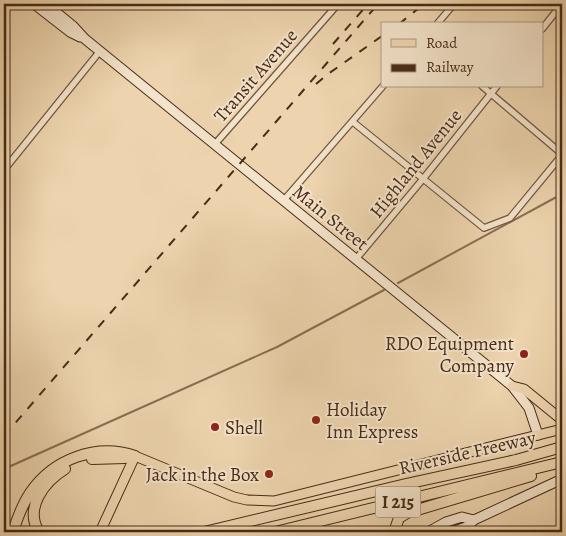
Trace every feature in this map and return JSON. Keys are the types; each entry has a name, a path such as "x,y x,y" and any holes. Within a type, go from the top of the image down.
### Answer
{"highway":[{"name":"Riverside Freeway","path":"204,532 516,460 562,447"},
{"path":"13,532 23,505 30,493 56,467 83,454 105,450 123,452 135,456"},
{"path":"39,532 34,522 34,509 41,492 54,477 67,468 86,460 100,457 122,458 135,456"},
{"name":"Riverside Freeway","path":"275,532 562,462"},
{"path":"394,532 400,518 407,513 562,467"},
{"path":"170,532 196,532"}],"main road":[{"path":"512,386 524,389 562,420"},
{"path":"100,532 135,456 234,497 247,500 274,500 562,429"}],"street":[{"name":"Main Street","path":"34,4 70,32 85,39"},
{"name":"Main Street","path":"46,4 73,26 85,39 512,386 529,408 538,435"},
{"name":"Transit Avenue","path":"215,144 338,4"},
{"path":"439,22 454,4"},
{"path":"544,26 559,6"},
{"path":"4,170 100,51"},
{"path":"284,200 381,88"},
{"path":"352,122 484,228 510,218 562,154 484,88"},
{"name":"Highland Avenue","path":"356,259 496,88"},
{"path":"452,532 466,527 474,520 562,479"},
{"path":"428,532 446,522 462,517 474,520"}],"waterway":[{"path":"398,283 562,194"},
{"path":"4,469 277,347 384,290"}],"railway":[{"path":"333,44 368,4"},
{"path":"4,436 378,4"},
{"path":"402,22 424,4"},
{"path":"316,84 381,37"}],"place":[{"name":"RDO Equipment Company","path":"524,354"},
{"name":"Holiday Inn Express","path":"316,420"},
{"name":"Shell","path":"215,427"},
{"name":"Jack in the Box","path":"269,474"}]}
